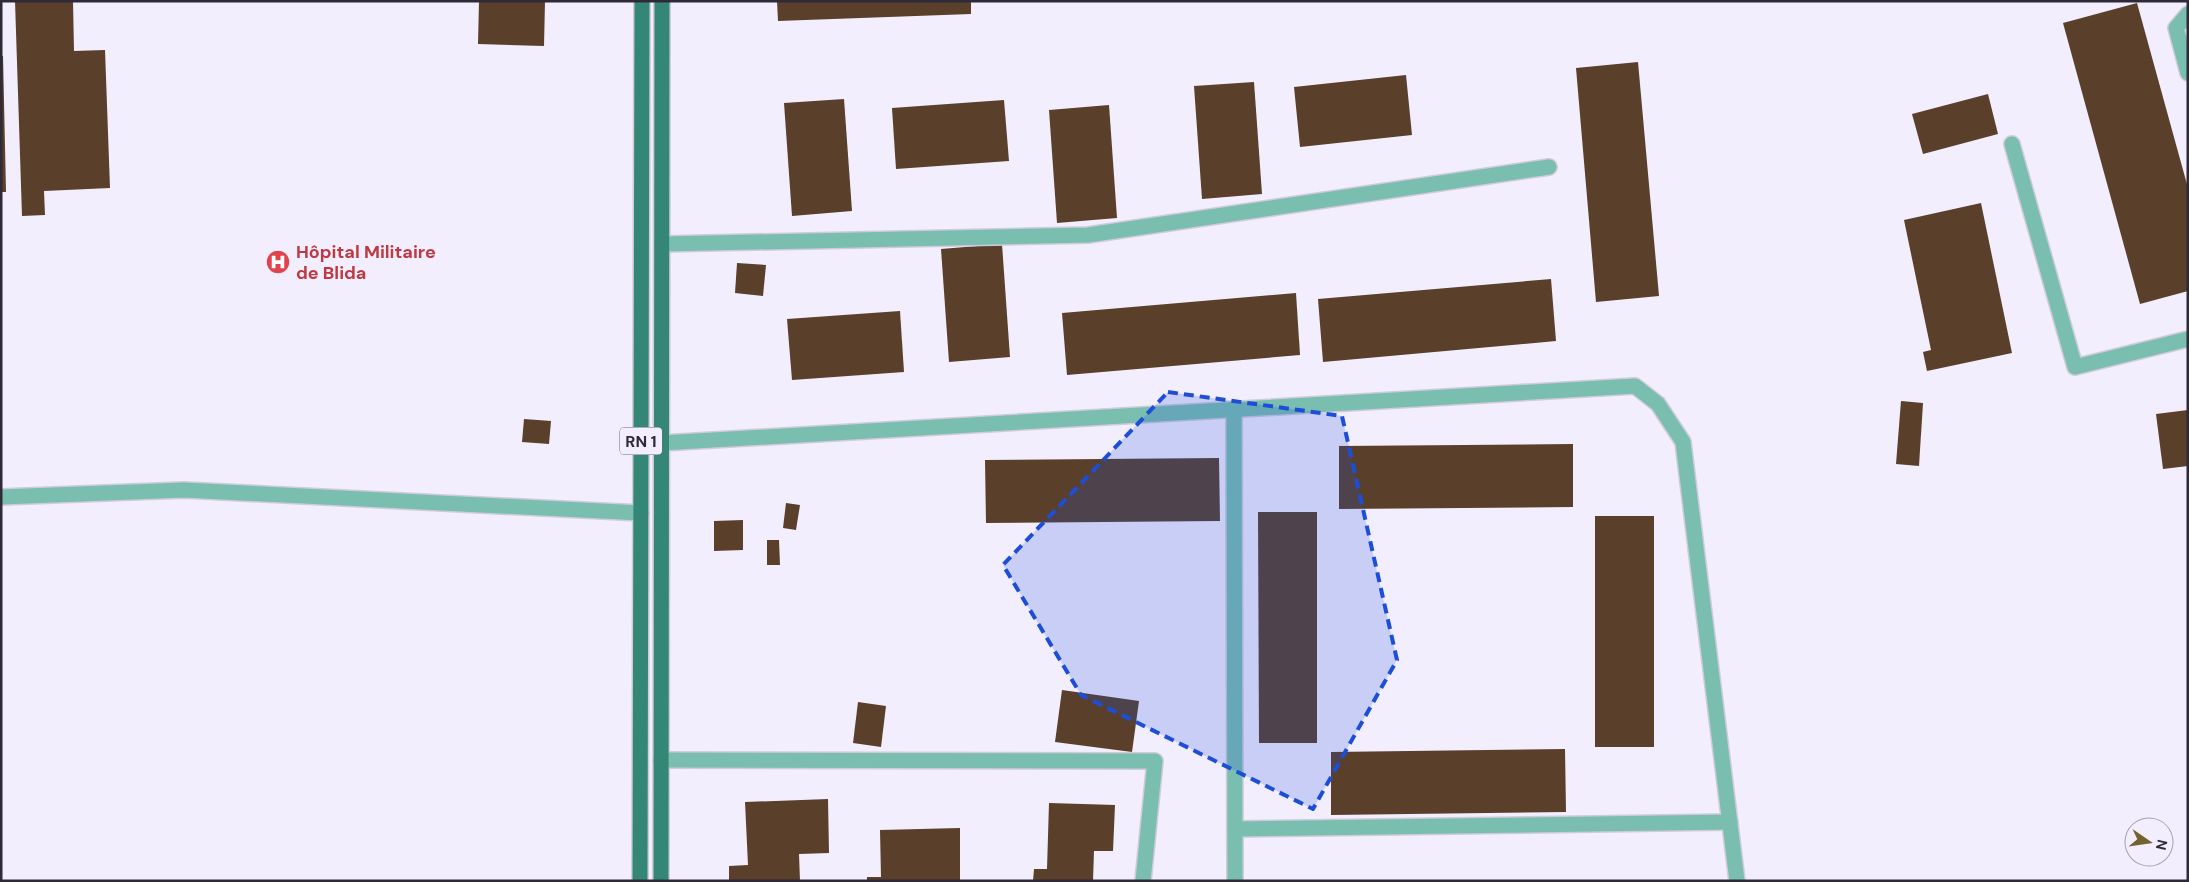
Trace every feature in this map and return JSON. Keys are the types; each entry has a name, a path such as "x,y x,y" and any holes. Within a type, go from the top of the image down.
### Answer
{"main road":[{"name":"RN 1","path":"640,881 642,1"},
{"name":"RN 1","path":"661,881 662,1"}],"lane":[{"path":"2188,14 2176,28 2188,72"},
{"path":"2012,144 2075,367 2188,339"},
{"path":"662,244 1088,235 1549,167"},
{"path":"662,443 1635,386 1658,404 1683,442 1737,881"},
{"path":"1234,410 1235,881"},
{"path":"1,497 184,490 641,513"},
{"path":"661,760 1154,761 1144,881"},
{"path":"1235,829 1730,822"}],"highlighted area":[{"path":"1168,392 1342,416 1397,660 1313,809 1081,695 1003,565"}],"building":[{"path":"15,1 73,1 74,51 105,50 110,188 44,191 45,215 22,216"},
{"path":"479,1 545,1 544,46 478,44"},
{"path":"777,1 971,1 971,14 778,21"},
{"path":"2137,3 2188,188 2188,291 2140,304 2063,23"},
{"path":"1,56 3,56 6,192 1,192"},
{"path":"1638,62 1659,296 1596,302 1576,68"},
{"path":"1406,75 1412,135 1300,147 1294,87"},
{"path":"1254,82 1262,194 1202,199 1194,86"},
{"path":"1988,94 1998,134 1923,154 1912,114"},
{"path":"844,99 852,211 792,216 784,103"},
{"path":"1004,100 1009,161 896,169 892,108"},
{"path":"1109,105 1117,218 1057,223 1049,110"},
{"path":"1981,203 2012,353 1927,371 1923,352 1931,350 1904,220"},
{"path":"1002,244 1010,357 949,362 941,249"},
{"path":"737,263 766,265 763,296 735,293"},
{"path":"1551,279 1556,341 1323,362 1318,299"},
{"path":"1296,293 1300,355 1067,375 1062,313"},
{"path":"900,311 904,372 792,380 787,319"},
{"path":"1901,401 1923,403 1919,466 1896,464"},
{"path":"2188,410 2188,466 2163,469 2156,414"},
{"path":"524,419 551,421 549,444 522,442"},
{"path":"1573,444 1573,507 1339,509 1339,446"},
{"path":"1219,458 1220,521 986,523 985,460"},
{"path":"786,503 800,505 796,530 783,528"},
{"path":"1258,512 1317,512 1317,743 1259,743"},
{"path":"1595,516 1654,516 1654,747 1595,747"},
{"path":"743,520 743,550 714,551 714,521"},
{"path":"767,540 779,540 780,565 767,565"},
{"path":"1062,690 1139,701 1132,752 1055,742"},
{"path":"858,702 886,706 881,747 853,743"},
{"path":"1565,749 1566,812 1331,815 1331,752"},
{"path":"828,799 829,853 799,854 800,881 729,881 729,866 748,865 745,802"},
{"path":"1049,803 1115,805 1113,851 1094,851 1093,881 1033,881 1034,869 1047,869"},
{"path":"960,828 960,881 867,881 867,877 881,877 880,830"}],"place":[{"name":"Hôpital Militaire de Blida","path":"278,262"}]}
